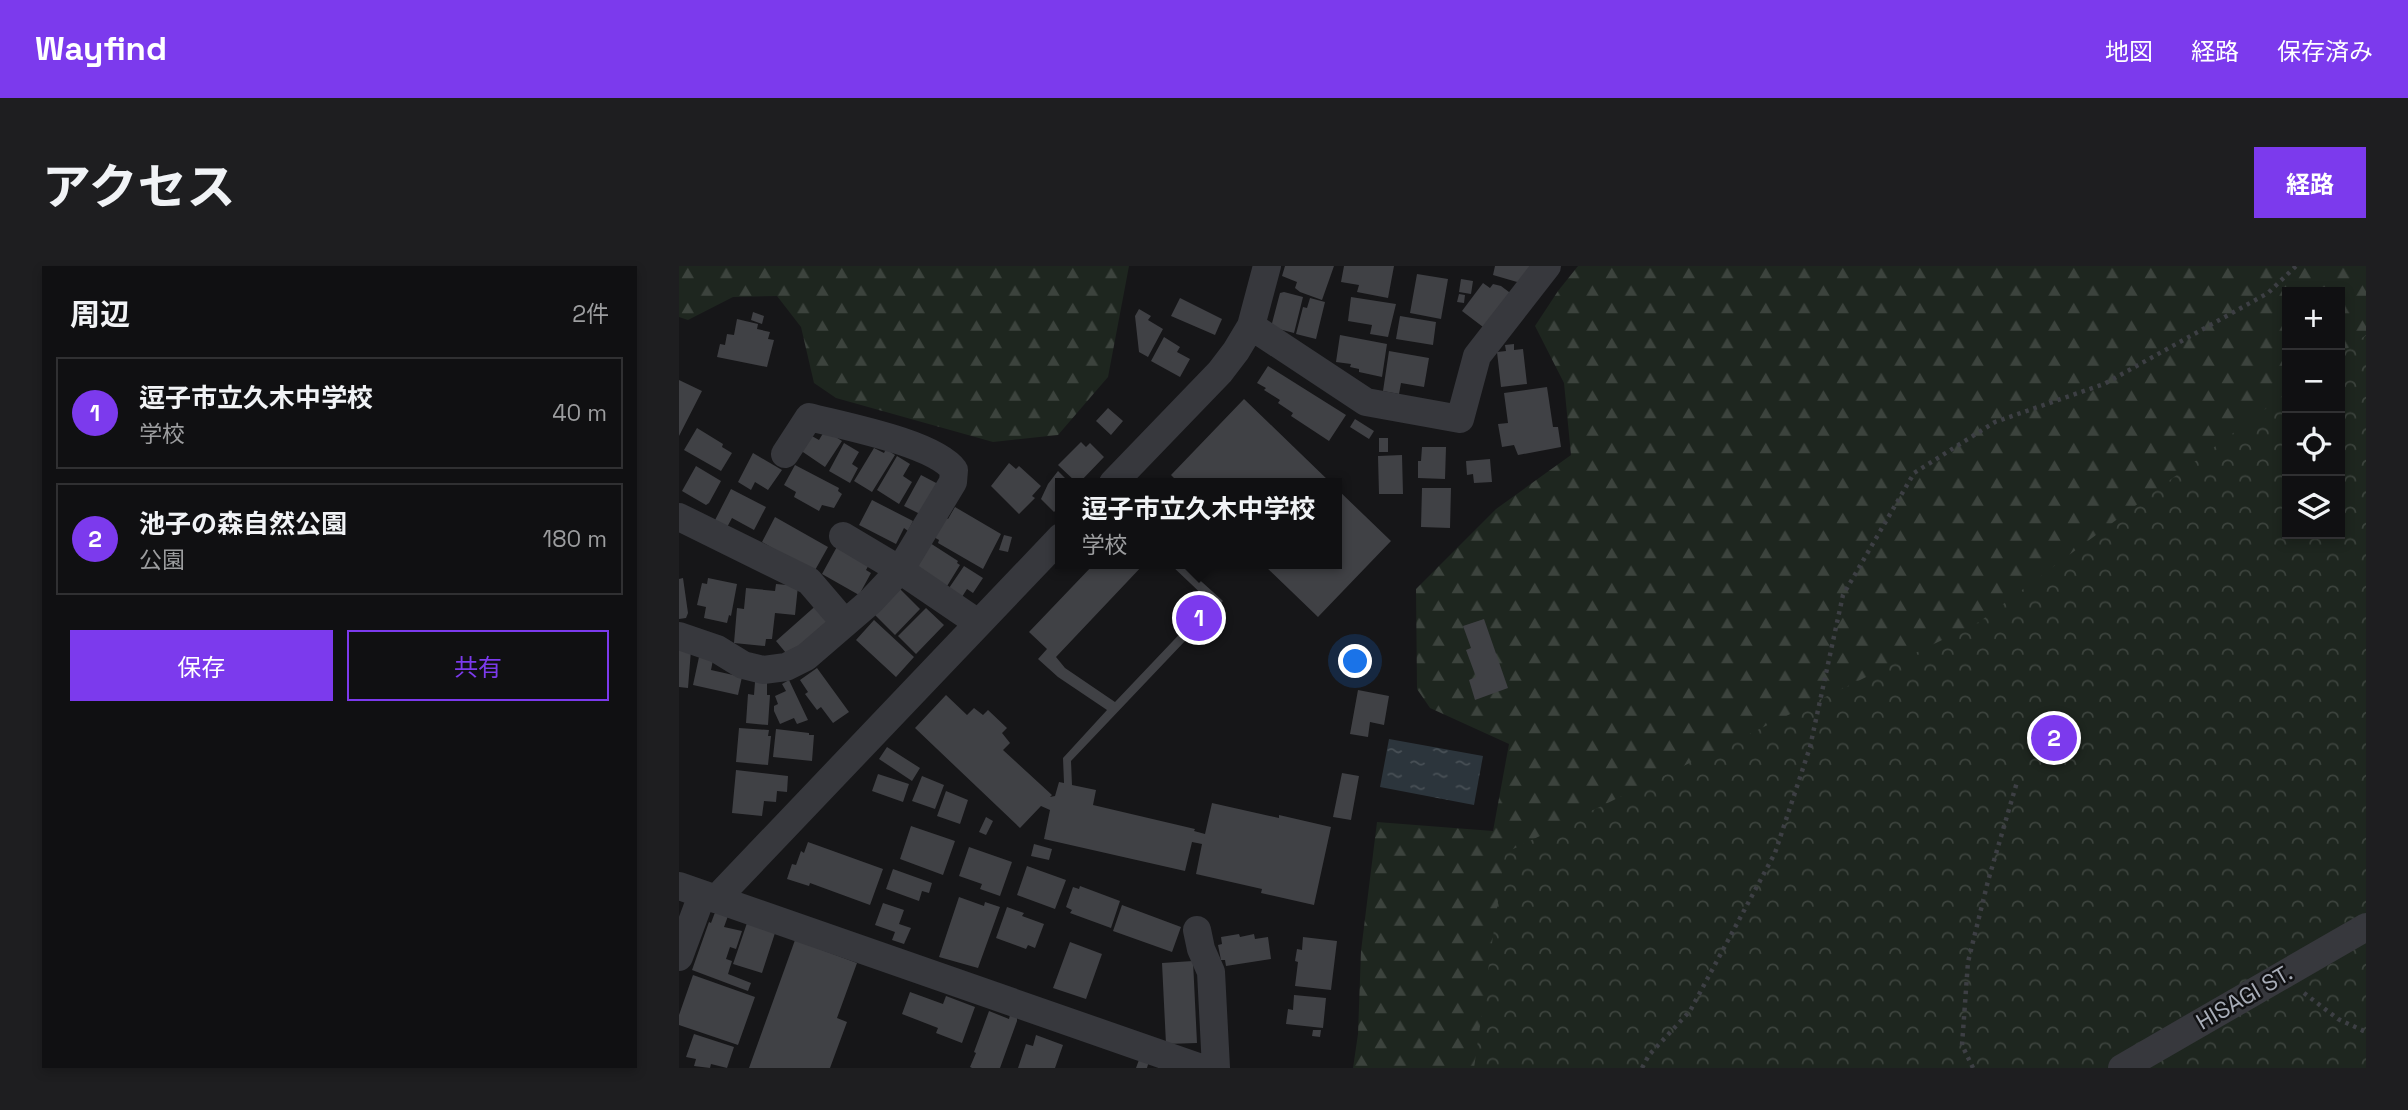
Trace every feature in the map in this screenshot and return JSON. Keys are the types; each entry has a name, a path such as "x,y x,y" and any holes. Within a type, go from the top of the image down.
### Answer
{"street":[{"path":"1118,478 1220,372 1251,326 1267,266"},
{"path":"1251,326 1366,402 1460,419 1476,356 1547,266"},
{"path":"679,636 717,649 743,665 763,670 786,667 806,657 871,601 900,570 953,482 954,470 947,461 888,436 809,417 785,454"},
{"path":"679,517 809,581 845,623"},
{"path":"843,536 900,570 978,623"},
{"path":"679,957 699,893 978,623 1055,543"},
{"path":"699,893 1201,1068"},
{"name":"HISAGI ST.","path":"2122,1068 2366,927"},
{"path":"1197,930 1201,949 1211,972 1216,1068"}],"path":[{"path":"1642,1068 1649,1055 1690,1011 1775,853 1810,747 1843,595 1914,473 1995,422 2104,384 2268,293 2296,266"},
{"path":"1973,1068 1962,1045 1968,962 2017,782"},
{"path":"2281,975 2338,1019 2366,1032"}],"green space":[{"path":"679,266 1129,266 1108,377 1058,435 993,442 836,398 814,383 801,327 777,296 733,297 688,320 679,317"},
{"path":"1578,266 2366,266 2366,846 1946,1068 1353,1068 1358,1034 1361,951 1377,822 1493,831 1509,744 1430,708 1417,689 1416,589 1496,509 1571,455 1564,383 1535,326"},
{"path":"2366,335 2366,1068 1474,1068 1505,853 1979,622 2282,397 2282,539 2345,539 2345,350"}],"water":[{"path":"1389,739 1483,756 1474,805 1380,787"}],"building":[{"path":"1285,266 1334,266 1322,300 1295,288 1297,282 1282,276"},
{"path":"1344,266 1394,266 1388,298 1357,292 1359,285 1341,282"},
{"path":"1495,266 1533,266 1524,284 1493,275"},
{"path":"1417,274 1448,279 1441,319 1410,313"},
{"path":"1461,279 1473,281 1471,294 1459,292"},
{"path":"1483,283 1490,288 1493,284 1501,286 1513,295 1487,330 1462,311"},
{"path":"1280,293 1303,297 1294,333 1271,327"},
{"path":"1459,294 1465,295 1464,303 1457,302"},
{"path":"1351,297 1396,304 1388,337 1370,334 1372,325 1348,321"},
{"path":"1180,298 1222,319 1215,335 1171,316"},
{"path":"1310,298 1325,302 1316,339 1296,334 1303,307 1307,308"},
{"path":"1139,309 1151,316 1148,320 1163,329 1148,357 1139,352 1135,316"},
{"path":"753,312 764,316 762,324 751,320"},
{"path":"1400,316 1436,322 1433,345 1396,339"},
{"path":"737,319 758,324 757,329 770,332 768,339 774,340 767,367 717,357 720,344 725,345 727,334 734,335"},
{"path":"1340,335 1387,344 1382,377 1359,372 1359,369 1350,367 1351,364 1336,362"},
{"path":"1164,337 1180,347 1177,352 1190,359 1180,377 1151,361"},
{"path":"1514,344 1514,350 1523,349 1527,384 1501,387 1497,352 1506,351 1505,345"},
{"path":"1389,351 1429,358 1424,387 1401,383 1399,394 1383,391"},
{"path":"1268,366 1346,415 1329,441 1291,416 1293,413 1278,403 1280,400 1257,383"},
{"path":"679,380 702,391 679,436"},
{"path":"1547,387 1553,427 1558,427 1561,447 1518,455 1514,445 1502,447 1498,424 1508,423 1504,393"},
{"path":"1244,399 1326,478 1174,478 1171,475"},
{"path":"1108,408 1123,421 1111,435 1096,421"},
{"path":"1355,419 1374,431 1369,439 1350,427"},
{"path":"697,428 732,453 721,471 684,450"},
{"path":"825,430 842,441 825,467 800,450 810,435 819,440"},
{"path":"1379,438 1388,438 1388,452 1379,452"},
{"path":"1081,442 1086,447 1090,443 1104,457 1084,478 1072,478 1058,465"},
{"path":"844,443 859,452 852,464 858,468 850,483 829,471"},
{"path":"1422,447 1446,447 1445,479 1418,478 1418,461 1421,461"},
{"path":"874,448 884,453 886,449 895,455 872,492 854,481"},
{"path":"753,453 782,470 768,490 755,482 751,490 738,482"},
{"path":"1402,455 1403,494 1379,494 1378,456"},
{"path":"897,456 910,464 903,476 912,482 899,504 877,490"},
{"path":"1490,459 1492,482 1474,483 1473,474 1467,475 1466,461"},
{"path":"1009,463 1016,469 1019,466 1041,486 1032,496 1035,498 1019,514 991,486"},
{"path":"795,465 839,488 838,491 842,494 834,508 822,505 819,511 794,497 796,492 784,485"},
{"path":"696,466 721,481 706,505 682,491"},
{"path":"1058,471 1065,478 1055,478 1054,512 1041,499"},
{"path":"921,475 940,485 924,516 904,506"},
{"path":"1422,488 1451,488 1450,528 1421,527"},
{"path":"731,489 766,507 754,530 732,518 725,531 713,524"},
{"path":"1342,494 1391,541 1318,617 1268,569 1342,569"},
{"path":"872,500 913,521 908,531 904,528 896,544 859,525"},
{"path":"955,507 1001,534 983,569 938,543 939,540 932,536 944,516 948,519"},
{"path":"775,517 828,547 814,572 762,542"},
{"path":"1004,535 1012,537 1008,552 999,550"},
{"path":"839,543 871,561 866,570 871,573 859,595 822,574"},
{"path":"930,543 960,565 944,591 915,567"},
{"path":"964,566 983,578 973,593 967,589 960,600 947,591"},
{"path":"1089,569 1139,569 1056,657 1065,668 1115,702 1210,602 1175,569 1188,569 1223,601 1071,761 1072,785 1096,790 1093,805 1195,829 1194,831 1205,834 1212,803 1331,827 1314,905 1261,893 1262,889 1196,874 1202,844 1192,842 1185,871 1044,839 1050,810 1041,806 1020,828 915,728 946,695 967,715 974,708 983,715 988,710 1007,728 1002,733 1010,743 1003,750 1052,795 1050,797 1055,796 1059,782 1064,783 1063,758 1107,710 1058,677 1038,659 1047,649 1029,632"},
{"path":"683,578 688,613 686,618 679,619 679,579"},
{"path":"708,578 737,584 731,616 729,615 727,623 704,618 706,607 697,605 702,583 707,584"},
{"path":"776,584 798,586 795,615 775,613 772,639 766,639 765,646 734,643 737,608 744,609 746,588 775,591"},
{"path":"900,589 920,609 895,635 871,611"},
{"path":"820,602 835,619 791,659 776,641"},
{"path":"926,608 944,625 916,654 898,636"},
{"path":"1484,619 1508,688 1475,700 1469,680 1476,677 1466,650 1471,648 1463,626"},
{"path":"874,620 914,657 896,677 856,640"},
{"path":"679,649 691,650 688,688 679,687"},
{"path":"699,657 713,660 711,670 742,677 738,695 693,685"},
{"path":"817,668 849,712 833,723 821,707 817,710 805,694 808,692 800,680"},
{"path":"789,680 808,720 797,724 794,718 780,724 774,711 774,706 778,704 775,696 786,691 782,684"},
{"path":"755,682 767,682 767,695 770,695 768,725 746,723 748,694 754,695"},
{"path":"1358,690 1389,696 1384,725 1370,722 1368,737 1350,734"},
{"path":"739,728 769,730 768,736 771,736 768,765 736,762"},
{"path":"776,729 814,735 812,761 773,757"},
{"path":"887,747 920,768 912,781 879,759"},
{"path":"736,770 788,776 787,792 777,791 776,802 764,801 762,816 732,813"},
{"path":"1342,773 1359,776 1351,820 1333,817"},
{"path":"878,774 909,784 903,802 872,791"},
{"path":"922,776 944,785 935,809 912,801"},
{"path":"946,791 968,800 960,824 937,816"},
{"path":"986,817 993,821 986,835 979,832"},
{"path":"911,826 955,841 943,875 900,859"},
{"path":"808,842 883,869 870,905 810,883 809,886 787,879 792,864 796,865"},
{"path":"1034,844 1052,849 1049,860 1031,856"},
{"path":"969,847 1012,862 1000,896 980,889 982,884 959,876"},
{"path":"1027,866 1066,880 1055,909 1017,895"},
{"path":"893,869 932,883 929,893 922,891 919,901 886,889"},
{"path":"1080,886 1120,901 1111,928 1070,913 1072,910 1066,907 1073,887 1079,889"},
{"path":"959,897 984,906 985,902 1000,907 978,968 939,957"},
{"path":"883,903 904,910 899,924 911,928 904,944 892,940 895,932 875,925"},
{"path":"1122,905 1181,927 1172,952 1113,931"},
{"path":"717,907 728,916 724,927 742,931 736,949 730,947 726,959 732,961 728,974 751,983 748,991 692,970"},
{"path":"1007,907 1044,924 1035,948 1028,945 1026,949 996,938"},
{"path":"748,920 775,933 762,973 733,964"},
{"path":"1239,934 1240,937 1254,934 1255,939 1268,937 1271,959 1226,966 1225,960 1221,960 1218,945 1222,944 1221,937"},
{"path":"1303,937 1337,941 1331,990 1295,986 1298,962 1295,961 1297,949 1302,950"},
{"path":"795,940 857,963 837,1018 847,1022 830,1068 749,1068"},
{"path":"1070,942 1102,954 1086,999 1053,988"},
{"path":"1193,961 1197,1043 1166,1044 1162,963"},
{"path":"693,975 755,997 738,1045 679,1025 679,1015"},
{"path":"910,992 943,1004 946,996 975,1007 962,1043 936,1033 938,1028 902,1014"},
{"path":"1294,995 1326,998 1323,1028 1286,1024 1288,1009 1293,1010"},
{"path":"989,1011 1009,1019 1010,1015 1017,1018 1017,1021 1000,1068 972,1068 970,1067 976,1053 974,1052"},
{"path":"1313,1030 1321,1030 1320,1037 1312,1036"},
{"path":"694,1034 734,1047 727,1068 711,1064 710,1068 694,1066 696,1059 686,1057"},
{"path":"1036,1035 1063,1045 1055,1068 1018,1068 1026,1044 1033,1046"},
{"path":"1140,1057 1149,1061 1147,1068 1136,1068"}],"place":[{"name":"逗子市立久木中学校","path":"1199,618"},
{"name":"池子の森自然公園","path":"2054,738"}]}
